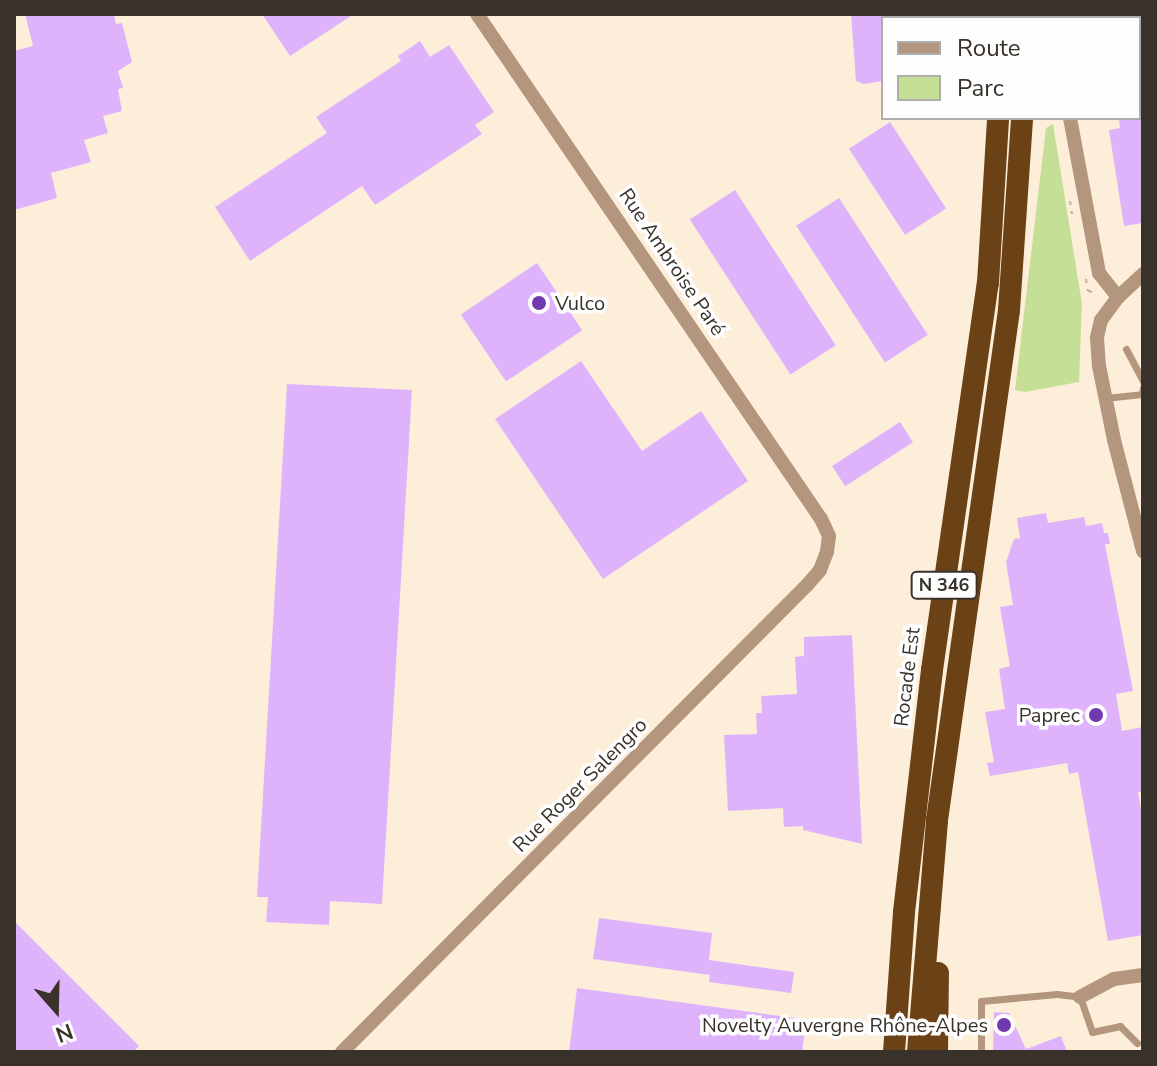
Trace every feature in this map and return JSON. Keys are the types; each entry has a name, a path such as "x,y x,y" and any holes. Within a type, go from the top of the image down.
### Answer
{"highway":[{"name":"Rocade Est","path":"894,1052 904,912 932,670 988,283 998,120"},
{"name":"N 346","path":"918,1052 937,820 1009,310 1022,120"},
{"path":"937,820 947,841 936,996 937,1052"}],"street":[{"name":"Rue Ambroise Paré","path":"477,14 558,127 813,506 829,536"},
{"path":"1070,120 1099,273 1118,297"},
{"path":"1143,274 1118,297 1101,320 1097,338 1105,398 1143,551"},
{"name":"Rue Roger Salengro","path":"342,1052 808,584 820,570 829,536"},
{"path":"1080,997 1114,979 1143,975"}],"lane":[{"path":"1126,349 1143,381"},
{"path":"1105,398 1142,394 1143,388"},
{"path":"981,1052 981,1001 1057,994 1080,997 1092,1032 1120,1026 1137,1043"}],"green space":[{"path":"1053,124 1082,304 1079,382 1025,392 1015,390 1046,128"}],"building":[{"path":"25,14 114,14 116,24 122,23 132,62 118,71 123,88 118,89 122,111 103,116 108,133 84,140 91,162 51,173 57,198 14,210 14,51 33,46"},
{"path":"262,14 354,14 290,56"},
{"path":"851,14 883,14 881,81 863,84 856,81"},
{"path":"420,41 430,57 449,45 494,112 475,125 482,134 375,205 362,186 250,261 215,207 327,133 316,117 401,61 398,56"},
{"path":"1143,118 1143,223 1124,226 1109,130 1120,128 1119,120"},
{"path":"890,122 946,208 905,235 849,149"},
{"path":"735,190 836,345 790,375 690,219"},
{"path":"839,198 928,335 885,362 796,226"},
{"path":"537,263 582,330 506,382 461,314"},
{"path":"581,361 642,451 701,411 748,481 603,579 495,419"},
{"path":"287,384 412,390 382,904 330,901 329,925 266,922 268,897 257,897"},
{"path":"900,422 913,442 845,486 832,466"},
{"path":"1046,513 1048,523 1084,517 1086,526 1102,523 1104,533 1108,533 1110,544 1105,544 1133,691 1116,694 1122,731 1143,727 1143,792 1138,792 1143,821 1143,935 1108,941 1078,772 1069,774 1067,763 990,776 987,763 994,762 985,712 1005,709 999,669 1010,666 1000,607 1013,605 1006,562 1014,539 1020,538 1017,518"},
{"path":"852,635 862,844 803,830 803,826 784,827 783,808 728,811 724,735 757,734 756,713 762,713 761,696 797,694 795,657 804,656 804,637"},
{"path":"599,918 712,933 709,960 794,972 791,993 709,982 710,975 593,959"},
{"path":"14,921 139,1046 133,1052 14,1052"},
{"path":"577,988 803,1019 806,1024 802,1052 569,1052"},
{"name":"Novelty Auvergne Rhône-Alpes","path":"994,1012 1009,1013 1026,1049 1061,1036 1067,1052 993,1052"}],"place":[{"name":"Vulco","path":"539,303"},
{"name":"Paprec","path":"1096,715"},
{"name":"Novelty Auvergne Rhône-Alpes","path":"1004,1025"}]}
